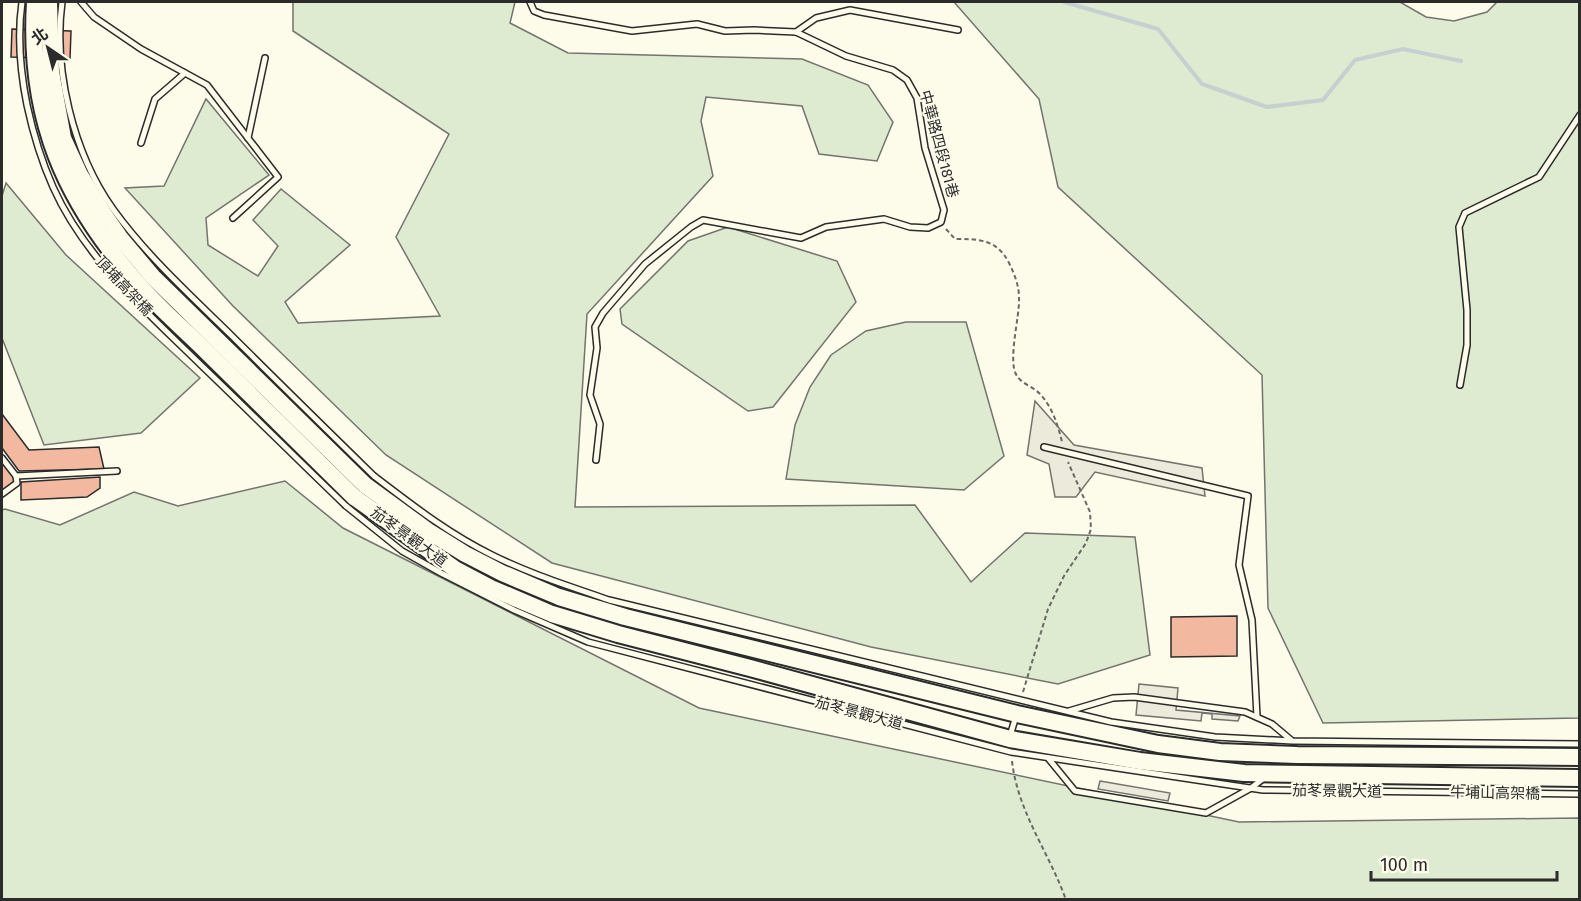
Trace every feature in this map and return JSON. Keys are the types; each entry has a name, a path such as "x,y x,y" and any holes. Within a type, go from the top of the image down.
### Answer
{"street":[{"name":"頂埔高架橋","path":"35,2 33,32 35,66 45,125 50,143 67,182 88,220 141,288 360,491"},
{"name":"頂埔高架橋","path":"49,2 51,72 63,138 80,175 102,213 153,277 360,491"},
{"name":"茄苳景觀大道","path":"360,491 465,554 502,573 559,597 625,617 1019,707 1158,744 1220,752 1298,755 1410,748"},
{"name":"茄苳景觀大道","path":"360,491 455,569 491,588 552,614 618,634 750,668 1010,746 1244,773 1410,784"},
{"path":"1410,748 1487,756 1580,757"},
{"name":"牛埔山高架橋","path":"1410,784 1580,778"}],"lane":[{"path":"21,2 27,9 42,14 63,2"},
{"name":"頂埔高架橋","path":"21,2 20,62 38,150 53,189 75,227 97,257 132,296 360,491"},
{"path":"63,2 59,25 61,73 68,106 91,170 112,207 360,491"},
{"path":"81,2 94,17 141,49 207,85 278,177 233,218"},
{"name":"中華路四段181巷","path":"530,2 534,11 544,15 632,31 697,24 725,31 796,33 846,56 894,70 907,80 916,98 925,148 944,210 940,222 928,228 910,227 884,219 826,227 801,238 703,220 691,226 645,264 603,312 595,327 597,348 590,395 600,424 596,460"},
{"path":"796,33 816,18 850,10 958,30"},
{"path":"248,138 265,58"},
{"path":"141,143 155,99 185,73"},
{"path":"1460,385 1467,345 1467,309 1458,226 1465,213 1539,177 1580,115"},
{"path":"1044,447 1248,496 1239,565 1252,620 1257,717"},
{"path":"2,458 16,476 17,483 2,494"},
{"path":"16,476 117,471"},
{"path":"1068,712 1113,698 1134,697 1245,712 1272,724 1292,741"},
{"path":"1010,746 1019,707"},
{"name":"茄苳景觀大道","path":"1019,707 1068,712 1111,722 1215,737 1410,748"},
{"path":"1440,742 1487,756"},
{"path":"1410,748 1440,742 1580,744"},
{"name":"茄苳景觀大道","path":"1010,746 1048,758 1263,790 1410,784"},
{"path":"1048,758 1075,790 1206,813 1251,788 1269,774"},
{"name":"牛埔山高架橋","path":"1410,784 1580,794"}],"path":[{"path":"1010,746 1014,775 1027,818 1066,900"}],"green space":[{"path":"293,2 515,2 510,23 568,53 802,59 868,85 893,122 877,161 819,154 802,106 706,97 701,121 713,176 587,314 575,507 915,505 971,582 1025,533 1135,537 1150,655 1058,684 871,647 552,563 386,455 233,306 125,188 164,186 206,99 269,175 206,218 208,245 258,276 278,246 253,220 281,189 350,245 285,302 298,323 440,316 396,237 449,134 293,31"},
{"path":"954,2 1400,2 1426,17 1454,21 1487,12 1497,2 1579,2 1579,718 1323,723 1268,608 1262,375 1058,187 1039,99"},
{"path":"6,183 66,255 200,378 141,433 44,445 2,338 2,196"},
{"path":"728,227 837,261 856,302 773,407 748,411 622,324 620,309 688,241"},
{"path":"906,322 966,322 1004,456 964,490 786,479 795,425 810,387 831,355 866,331"},
{"path":"285,481 343,528 699,708 1239,822 1579,818 1579,899 2,900 2,510 60,525 134,492 178,506"}],"shaded area":[{"path":"1035,401 1074,445 1202,468 1205,496 1095,472 1076,497 1055,497 1049,464 1027,455"},
{"path":"1139,684 1178,688 1176,710 1240,716 1238,721 1212,719 1212,714 1202,713 1201,721 1136,715"},
{"path":"1100,781 1170,793 1168,801 1098,789"}],"building":[{"path":"12,29 71,31 70,59 11,57"},
{"path":"2,414 29,450 99,447 104,469 19,471 2,448"},
{"path":"2,462 16,480 2,491"},
{"path":"100,477 100,488 87,497 21,500 21,482"},
{"path":"1237,616 1237,656 1171,657 1171,617"}],"waterway":[{"path":"1064,2 1158,29 1202,84 1267,107 1323,100 1355,60 1403,49 1461,61"}]}
